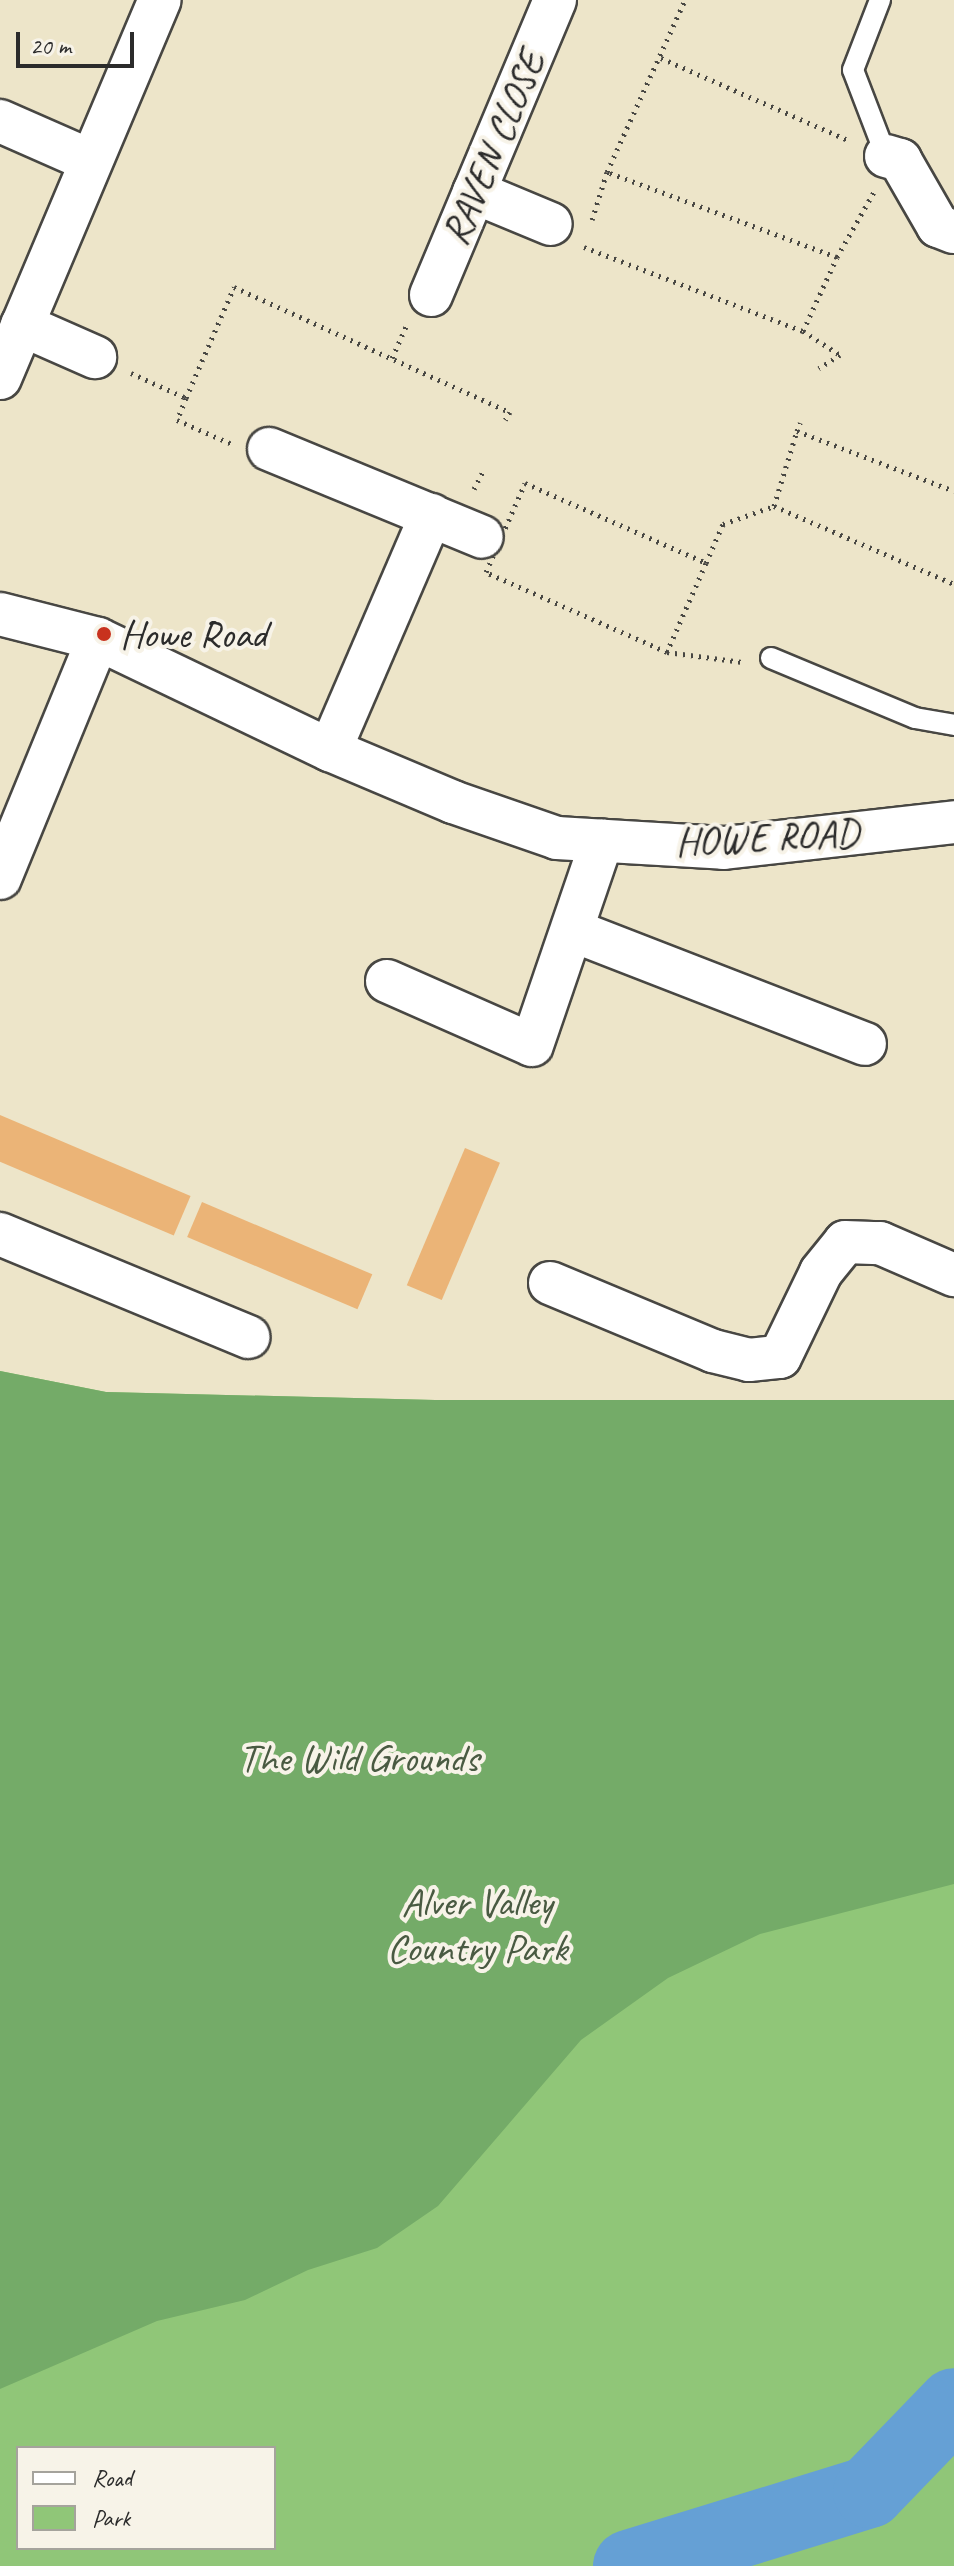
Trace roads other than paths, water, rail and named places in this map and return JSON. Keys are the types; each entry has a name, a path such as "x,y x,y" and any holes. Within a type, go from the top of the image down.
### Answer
{"street":[{"path":"0,378 89,160 160,0"},
{"name":"RAVEN CLOSE","path":"431,295 555,0"},
{"path":"0,121 89,160"},
{"path":"893,158 938,226 954,232"},
{"path":"474,192 551,224"},
{"path":"22,325 95,357"},
{"path":"269,449 482,537"},
{"path":"330,750 431,515"},
{"name":"HOWE ROAD","path":"0,614 98,639 330,750 453,802 557,838 724,848 954,822"},
{"path":"0,878 8,836 98,639"},
{"path":"387,981 532,1045 574,931 602,841"},
{"path":"574,931 865,1044"},
{"path":"0,1234 249,1337"},
{"path":"550,1283 713,1351 749,1360 780,1357 821,1272 845,1242 880,1243 954,1275"}],"lane":[{"path":"880,0 853,70 893,158"},
{"path":"771,658 915,718 954,725"}],"waterway":[{"path":"629,2566 869,2492 954,2404"}],"place":[{"name":"Howe Road","path":"104,634"}],"park label":[{"name":"The Wild Grounds","path":"359,1758"},
{"name":"Alver Valley Country Park","path":"477,1925"}]}
